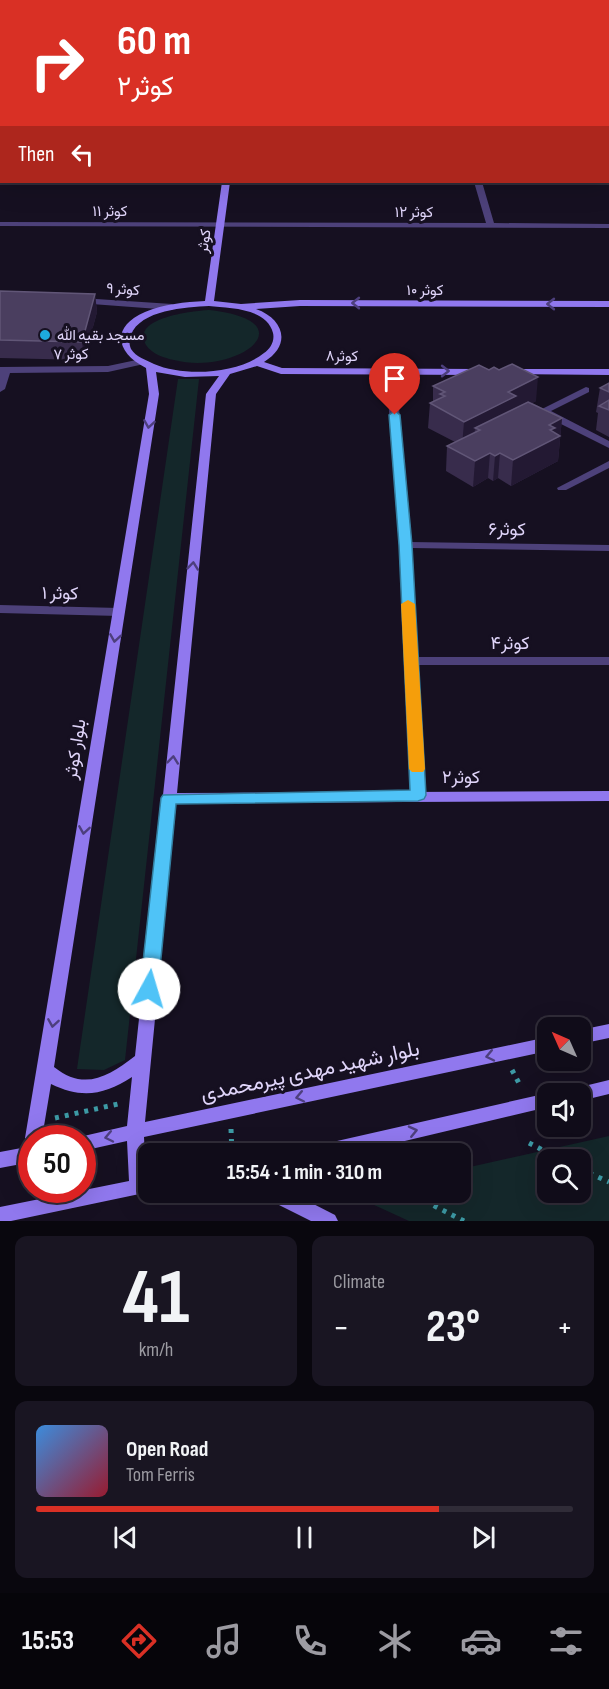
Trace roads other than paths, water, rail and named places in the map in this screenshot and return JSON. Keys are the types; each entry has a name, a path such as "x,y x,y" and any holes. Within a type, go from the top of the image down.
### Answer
{"main road":[{"name":"کوثر","path":"209,303 226,183"},
{"path":"209,303 241,307 268,319 276,327 278,336 276,346 268,355 256,362 227,371 187,374 146,364 130,354 125,345 126,336 131,327 141,318 172,307 209,303"},
{"name":"کوثر ۱۰","path":"241,307 300,303 609,303"},
{"name":"کوثر۸","path":"256,362 281,370 609,372"},
{"name":"بلوار کوثر","path":"36,1125 154,394 146,364"},
{"path":"138,1152 135,1132 210,394 227,371"},
{"name":"کوثر۲","path":"169,798 609,795"},
{"path":"591,1035 609,1031"},
{"name":"بلوار شهید مهدی پیرمحمدی","path":"96,1140 537,1046"},
{"path":"45,1070 57,1082 72,1087 93,1087 113,1080 142,1060"},
{"path":"591,1091 609,1087"},
{"path":"362,1143 537,1102"},
{"path":"0,1160 18,1156"},
{"path":"0,1215 138,1187"},
{"path":"293,1203 329,1221"}],"street":[{"path":"478,183 491,225"},
{"name":"کوثر ۱۱","path":"0,224 220,225"},
{"name":"کوثر ۱۲","path":"220,225 609,226"},
{"name":"کوثر ۹","path":"68,301 113,301 172,307"},
{"name":"کوثر ۷","path":"3,370 108,369 146,364"},
{"path":"0,388 3,370"},
{"path":"391,371 405,545 418,795"},
{"path":"522,422 586,390"},
{"path":"544,411 609,444"},
{"path":"562,488 609,464"},
{"name":"کوثر۶","path":"405,545 609,548"},
{"name":"کوثر ۱","path":"0,609 119,612"},
{"name":"کوثر۴","path":"411,661 609,661"}],"place":[{"name":"مسجد بقیه الله","path":"45,335"}]}
